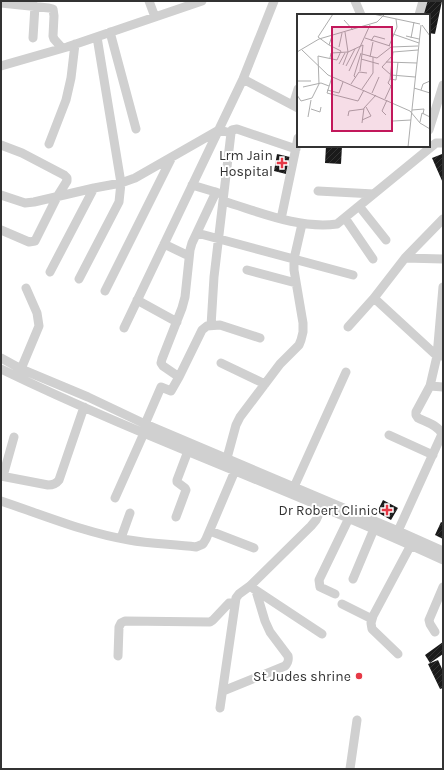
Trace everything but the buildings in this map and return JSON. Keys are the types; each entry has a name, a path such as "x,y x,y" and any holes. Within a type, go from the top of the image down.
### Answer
{"street":[{"path":"149,1 155,17"},
{"path":"1,66 97,37 202,1"},
{"path":"124,328 243,79 274,1"},
{"path":"355,1 361,14"},
{"path":"419,14 423,1"},
{"path":"1,3 53,9 53,36 62,48"},
{"path":"33,38 35,6"},
{"path":"110,32 136,129"},
{"path":"79,279 118,202 121,183 97,37"},
{"path":"49,144 66,100 71,78 75,44"},
{"path":"243,79 295,106 297,95"},
{"path":"430,127 443,86"},
{"path":"211,326 221,196 232,130 237,129 296,149"},
{"path":"1,195 25,203 121,183 135,178 219,130 231,133"},
{"path":"192,185 281,219 302,224 324,226 337,224 436,142"},
{"path":"281,219 297,144"},
{"path":"1,145 22,153 68,178 35,241 29,242 1,230"},
{"path":"105,291 172,156"},
{"path":"50,272 94,188"},
{"path":"318,191 374,194"},
{"path":"179,377 161,363 185,297 189,256 192,243 197,232 221,196"},
{"path":"359,206 386,240"},
{"path":"345,218 373,259"},
{"path":"348,327 374,298 405,258 443,218"},
{"path":"227,458 240,417 280,364 295,350 301,340 303,323 294,270 294,259 302,224"},
{"path":"197,232 353,275"},
{"path":"164,244 189,256"},
{"path":"405,258 443,259"},
{"path":"247,270 296,283"},
{"path":"398,531 442,434 438,428 418,418 416,412 430,386 440,356 443,287"},
{"path":"20,369 39,326 37,313 26,288"},
{"path":"374,298 440,356"},
{"path":"137,300 177,322"},
{"path":"115,498 161,386 171,391 202,330 207,326 220,325 260,338"},
{"path":"1,358 20,369 68,388 133,418 144,428 188,451 294,487 349,518 374,529 443,551"},
{"path":"221,363 265,384"},
{"path":"1,369 129,427 144,428 227,458 236,467 324,504 398,531 443,560"},
{"path":"294,487 346,372"},
{"path":"430,386 443,387"},
{"path":"64,398 68,388"},
{"path":"14,437 2,476 48,484 56,483 59,480 84,407"},
{"path":"129,427 133,418"},
{"path":"389,435 433,455"},
{"path":"176,517 186,490 177,482 177,480 188,451"},
{"path":"1,501 81,528 129,540 196,547 202,544 210,531 236,467"},
{"path":"220,708 236,598 239,594 253,588 311,526 316,520 324,504"},
{"path":"121,538 130,513"},
{"path":"335,594 320,587 319,580 349,518"},
{"path":"353,579 374,529"},
{"path":"210,531 254,548"},
{"path":"398,654 372,629 371,625 372,619 412,541"},
{"path":"435,632 429,620 443,587"},
{"path":"253,588 322,634"},
{"path":"223,691 285,666 289,660 288,656 270,632 253,588"},
{"path":"118,656 119,627 121,623 125,621 210,622 229,603 235,603"},
{"path":"342,604 372,619"},
{"path":"350,769 357,720"}],"place":[{"name":"Lrm Jain Hospital","path":"282,163"},
{"name":"Dr Robert Clinic","path":"387,510"},
{"name":"St Judes shrine","path":"359,676"}]}
